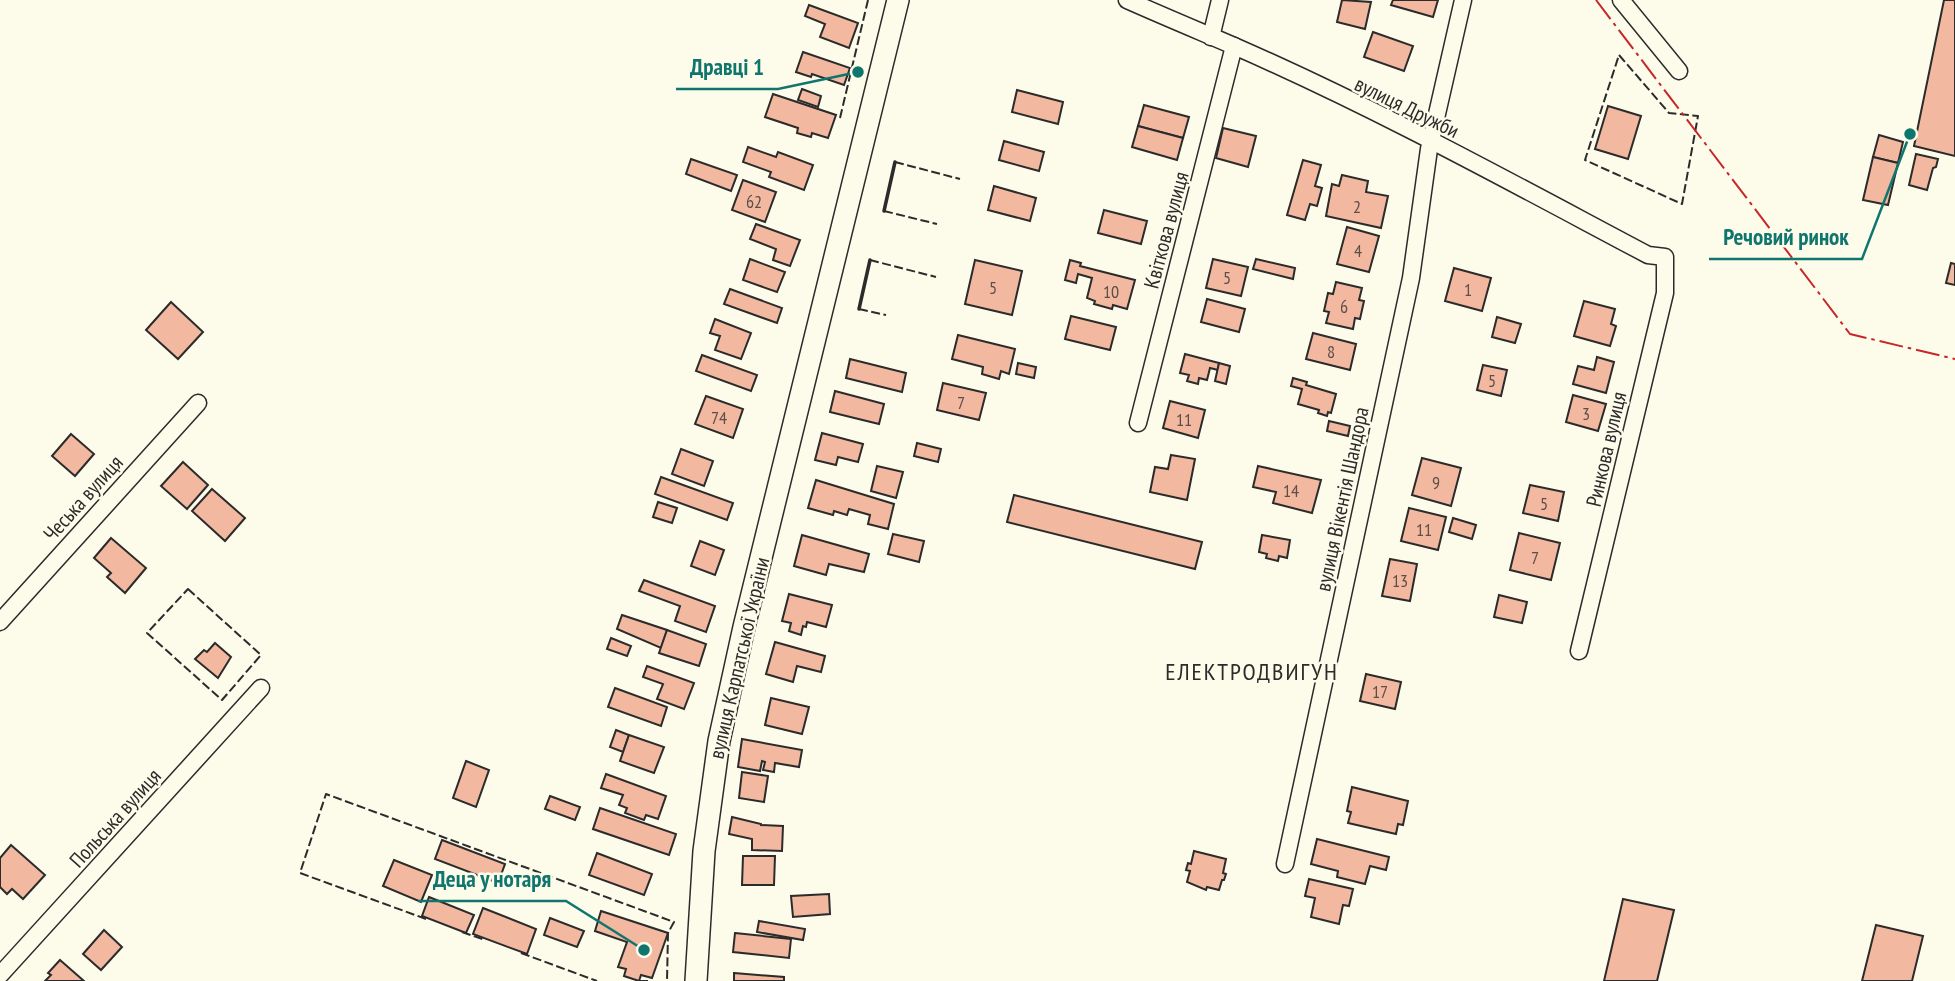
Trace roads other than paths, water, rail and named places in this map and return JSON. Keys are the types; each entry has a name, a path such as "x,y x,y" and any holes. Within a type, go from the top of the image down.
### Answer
{"main road":[{"name":"вулиця Карпатської України","path":"696,981 704,851 719,741 744,627 898,0"}],"street":[{"name":"вулиця Дружби","path":"1127,0 1234,46 1431,142 1648,255 1665,257"},
{"path":"1211,37 1220,0"},
{"name":"вулиця Вікентія Шандора","path":"1285,864 1411,278 1431,142 1463,0"},
{"path":"1621,0 1679,71"},
{"name":"Квіткова вулиця","path":"1138,423 1234,46"},
{"name":"Ринкова вулиця","path":"1579,651 1665,293 1665,257"},
{"name":"Чеська вулиця","path":"0,622 198,402"},
{"name":"Польська вулиця","path":"0,975 261,688"}],"place":[{"name":"Дравці 1","path":"858,72"},
{"name":"Речовий ринок","path":"1910,134"},
{"name":"Деца у нотаря","path":"644,950"}],"district":[{"name":"ЕЛЕКТРОДВИГУН","path":"1252,671"}]}
